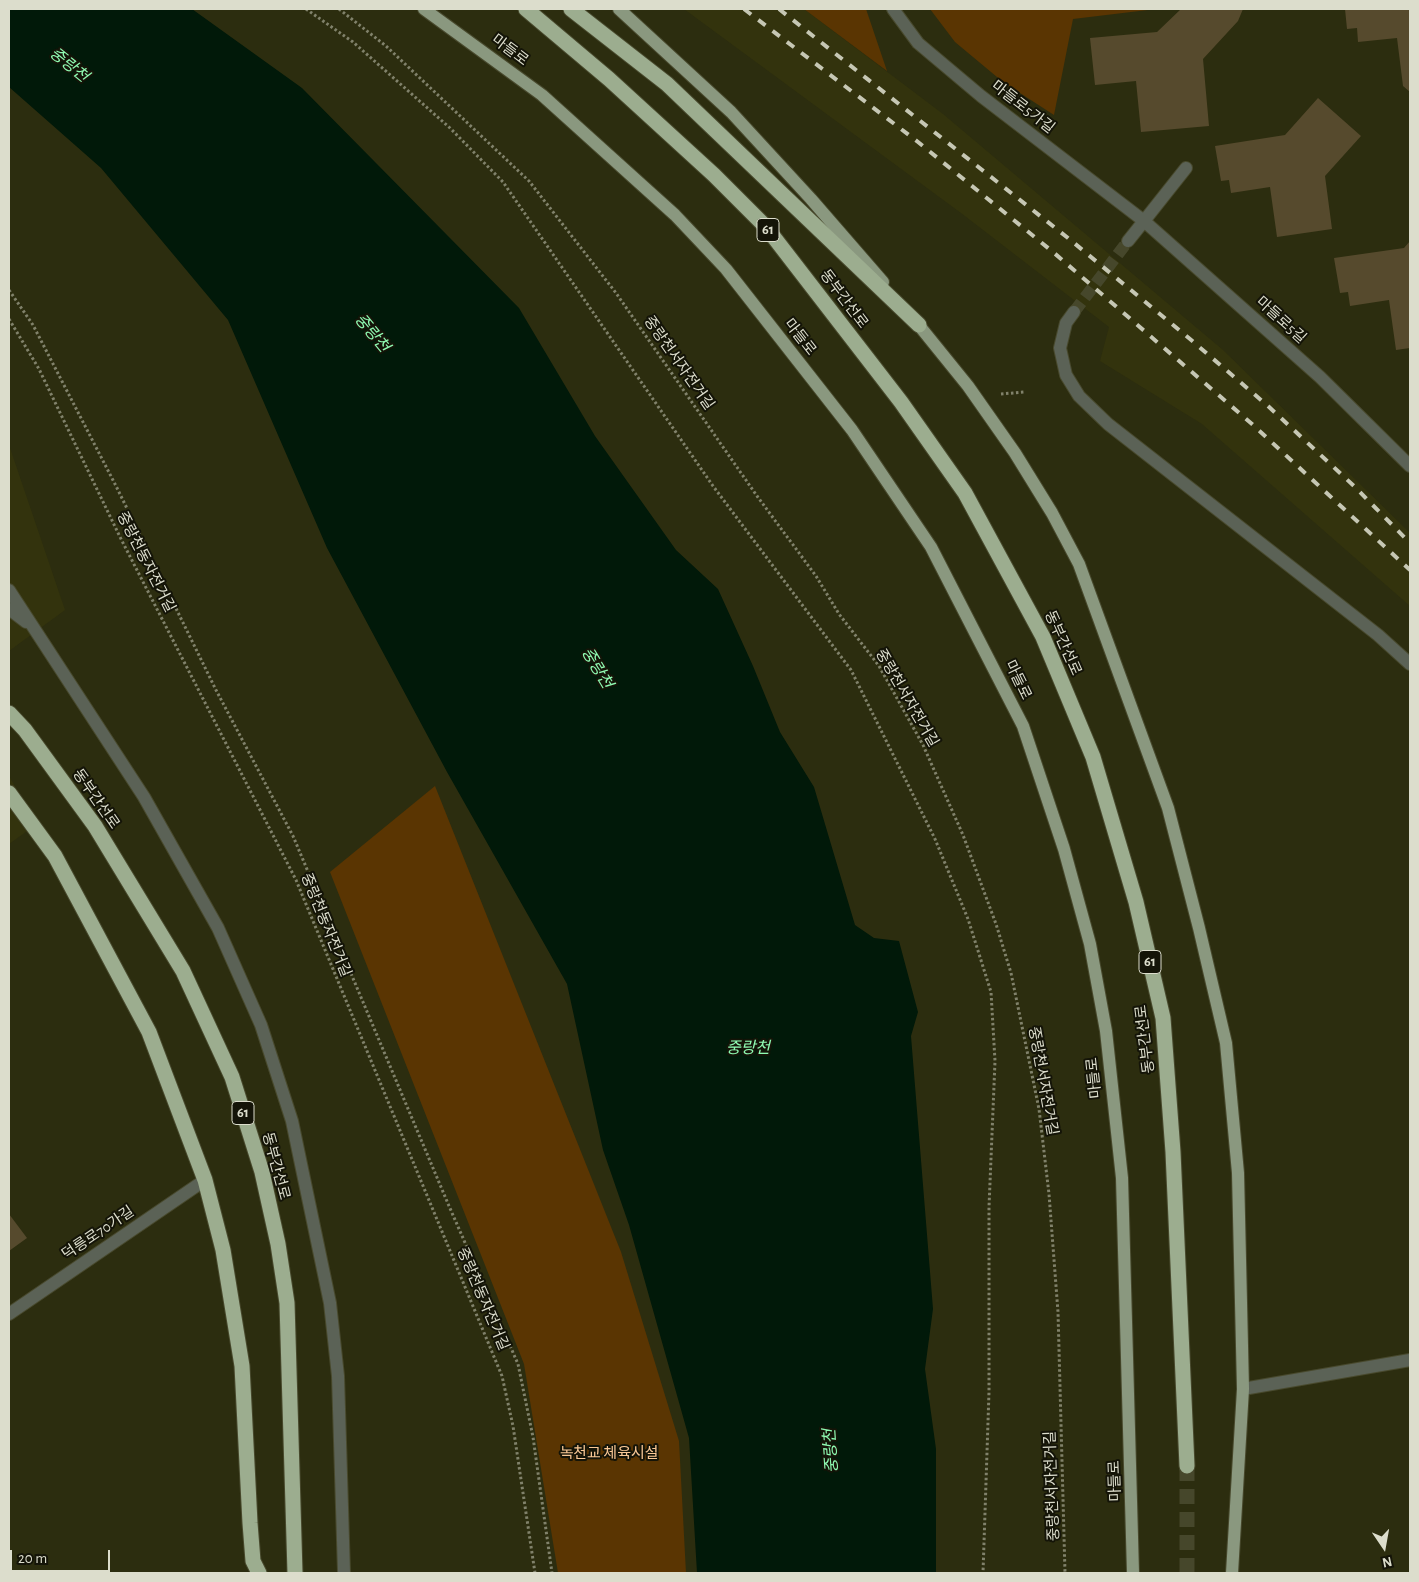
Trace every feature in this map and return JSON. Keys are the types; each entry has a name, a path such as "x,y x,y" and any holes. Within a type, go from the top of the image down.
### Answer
{"highway":[{"name":"동부간선로","path":"526,9 609,79 714,175 766,227 901,402 965,493 1043,637 1093,757 1136,902 1162,1018 1173,1152 1187,1466"},
{"path":"571,9 667,84 919,325"},
{"name":"동부간선로","path":"9,713 25,730 95,826 187,980 235,1086 262,1172 278,1244 287,1303 295,1573"},
{"path":"9,793 55,856 149,1032 205,1180 223,1250 242,1366 250,1524 254,1560 259,1573"}],"main road":[{"name":"마들로","path":"424,9 542,95 675,215 726,269 852,430 931,547 1023,726 1064,849 1090,944 1106,1031 1122,1178 1134,1573"},
{"path":"619,9 731,112 812,199 919,325 968,386 1015,453 1052,513 1079,564 1168,808 1226,1043 1238,1173 1243,1389 1232,1573"}],"street":[{"name":"마들로5가길","path":"893,9 918,43 981,96 1144,221"},
{"path":"1128,241 1186,168"},
{"name":"마들로5길","path":"1144,221 1320,377 1410,466"},
{"path":"1074,312 1066,323 1060,348 1066,375 1079,396 1108,424 1378,635 1410,664"},
{"path":"9,590 144,797 218,928 261,1025 292,1120 330,1303 338,1376 344,1573"},
{"path":"9,609 34,628"},
{"name":"덕릉로70가길","path":"9,1314 205,1180"},
{"path":"1243,1389 1410,1360"}],"path":[{"path":"306,9 353,42 450,128 503,182 713,486 851,670 935,839 968,919 991,992 995,1061 990,1207 989,1392 983,1573"},
{"name":"중랑천서자전거길","path":"339,9 386,46 530,181 616,293 757,496 811,569 840,614 879,666 923,745 963,835 999,932 1012,973 1039,1109 1049,1194 1058,1312 1065,1573"},
{"path":"9,290 33,325 116,486 216,690 294,836 449,1206 514,1355 524,1387 533,1437 552,1573"},
{"name":"중랑천동자전거길","path":"9,319 39,369 120,537 286,858 485,1331 504,1384 535,1573"},
{"path":"1001,394 1024,392"}],"shaded area":[{"path":"684,9 804,9 943,114 1223,350 1410,533 1410,606 1202,424 1100,361 1109,327 961,213"},
{"path":"9,445 65,610 9,651"},
{"path":"9,776 37,824 9,844"}],"green space":[{"path":"804,9 866,9 887,71"},
{"path":"930,9 1156,9 1073,19 1054,115 1003,82 955,42"},
{"name":"녹천교 체육시설","path":"435,786 621,1252 679,1441 686,1573 558,1573 524,1364 330,872"}],"water":[{"name":"중랑천","path":"9,9 192,9 302,88 519,308 595,436 676,550 718,589 780,732 814,787 855,925 874,938 899,941 918,1012 911,1036 933,1309 925,1369 936,1449 936,1573 697,1573 689,1438 629,1225 603,1150 567,984 447,772 327,548 228,320 101,168 9,87"}],"building":[{"path":"1181,9 1243,9 1238,21 1203,59 1209,126 1141,132 1136,81 1095,85 1090,38 1157,32"},
{"path":"1345,9 1410,9 1410,92 1403,86 1397,38 1358,42 1357,28 1347,29"},
{"path":"1318,98 1361,136 1325,176 1332,229 1277,237 1270,187 1231,193 1229,180 1221,181 1215,146 1285,135"},
{"path":"1410,241 1410,348 1396,350 1389,300 1350,306 1348,292 1340,293 1334,258 1404,248"},
{"path":"9,1214 27,1238 9,1251"}],"tunnel":[{"path":"1074,312 1128,241"},
{"path":"1187,1466 1187,1573"}],"railway":[{"path":"744,9 918,142 1053,252 1252,424 1410,570"},
{"path":"779,9 1068,238 1190,339 1268,406 1355,487 1410,543"}]}
